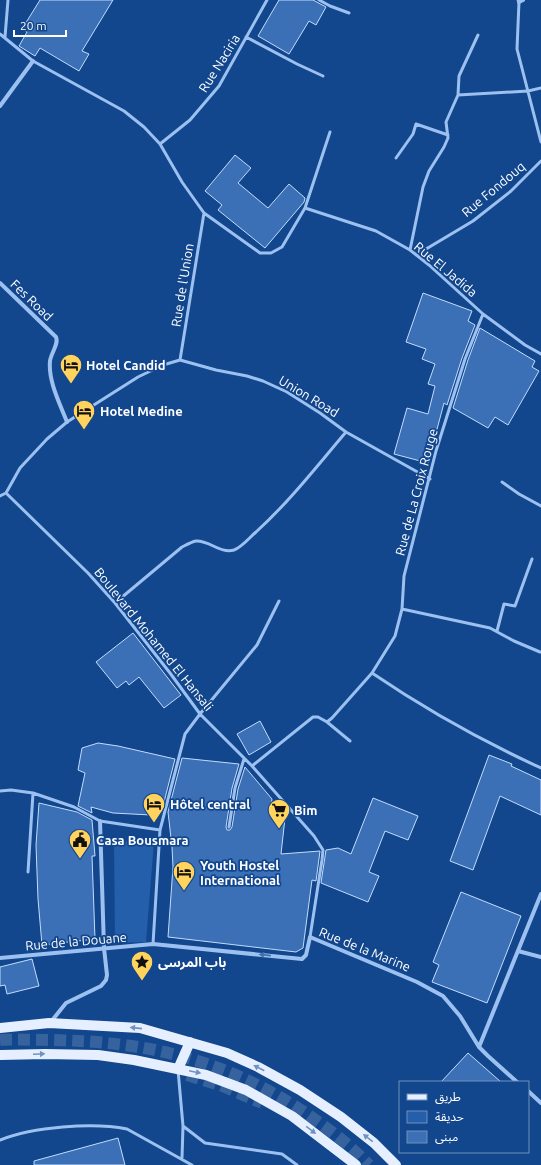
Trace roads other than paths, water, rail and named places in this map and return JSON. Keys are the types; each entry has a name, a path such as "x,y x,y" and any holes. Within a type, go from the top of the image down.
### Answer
{"main road":[{"path":"0,1028 50,1023 140,1028 227,1053 258,1067 300,1090 341,1117 374,1143 396,1165"},
{"path":"178,1069 190,1042"},
{"path":"0,1055 98,1055 134,1060 206,1075 246,1090 292,1116 356,1165"}],"street":[{"path":"0,106 33,60"},
{"name":"Fes Road","path":"0,282 56,337 57,342 50,361 51,370 56,394 66,422"},
{"path":"50,1023 66,1002 101,986 105,982 107,975 104,948 100,821"},
{"path":"479,1047 541,894"},
{"name":"Rue de la Marine","path":"153,944 304,959 310,937 417,982 443,996 460,1016 479,1047 516,1081"},
{"name":"Rue de la Douane","path":"0,958 153,944"},
{"path":"518,951 541,957"},
{"path":"529,1092 541,1103"}],"lane":[{"path":"5,37 8,0"},
{"name":"Rue Naciria","path":"160,144 190,120 219,86 267,0"},
{"path":"319,0 349,13"},
{"path":"520,1 517,49 541,142"},
{"path":"0,34 33,60 124,111 144,127 160,144 182,182 204,213 260,253 271,253 282,247 305,208 330,132"},
{"path":"410,250 423,187 429,171 444,147 448,135 446,122 458,95 459,76 478,35"},
{"path":"246,37 323,76"},
{"path":"458,95 528,91 541,88"},
{"path":"396,158 414,134 416,124 448,135"},
{"name":"Rue Fondouq","path":"416,255 473,221 510,190 541,160"},
{"name":"Rue El Jadida","path":"305,208 376,230 410,250 483,314 525,345 541,354"},
{"name":"Rue de l'Union","path":"180,360 204,213"},
{"name":"Rue de La Croix Rouge","path":"372,673 395,636 402,609 404,576 436,451 465,359 483,314"},
{"path":"0,496 6,493 20,468 47,439 66,422 138,377 156,368 180,360"},
{"name":"Union Road","path":"180,360 216,370 247,376 263,381 287,392 320,412 346,432 430,479"},
{"path":"115,603 182,547 190,543 200,541 225,550 234,550 241,546 279,509 346,432"},
{"path":"502,482 519,494 541,506"},
{"name":"Boulevard Mohamed El Hansali","path":"6,493 88,573 115,603 170,672 200,714 252,766 314,836 323,850 310,937"},
{"path":"497,631 504,604 515,606 532,559"},
{"path":"153,944 160,830 186,734 200,714 257,645 279,601"},
{"path":"402,609 473,624 497,631 514,641 540,652"},
{"path":"327,722 372,673 422,706 501,749 541,768"},
{"path":"252,766 313,717 318,717 327,722 350,741"},
{"path":"229,827 235,788 244,758"},
{"path":"0,791 11,790 33,793 74,807 100,821 160,830"},
{"path":"28,872 33,793"},
{"path":"178,1069 183,1126 182,1158"},
{"path":"0,1140 13,1135 66,1126 117,1127 127,1129 182,1158 192,1165"},
{"path":"183,1126 205,1142 282,1154 297,1165"}],"tunnel":[{"path":"0,1040 83,1041 117,1044 149,1049 211,1065 241,1077 271,1092 301,1110 319,1122 369,1165"},
{"path":"187,1075 220,1085 262,1103"}],"place":[{"name":"Hotel Candid","path":"71,384"},
{"name":"Hotel Medine","path":"84,430"},
{"name":"Hôtel central","path":"154,824"},
{"name":"Bim","path":"279,830"},
{"name":"Casa Bousmara","path":"80,860"},
{"name":"Youth Hostel International","path":"184,892"},
{"name":"باب المرسى","path":"142,982"}]}
